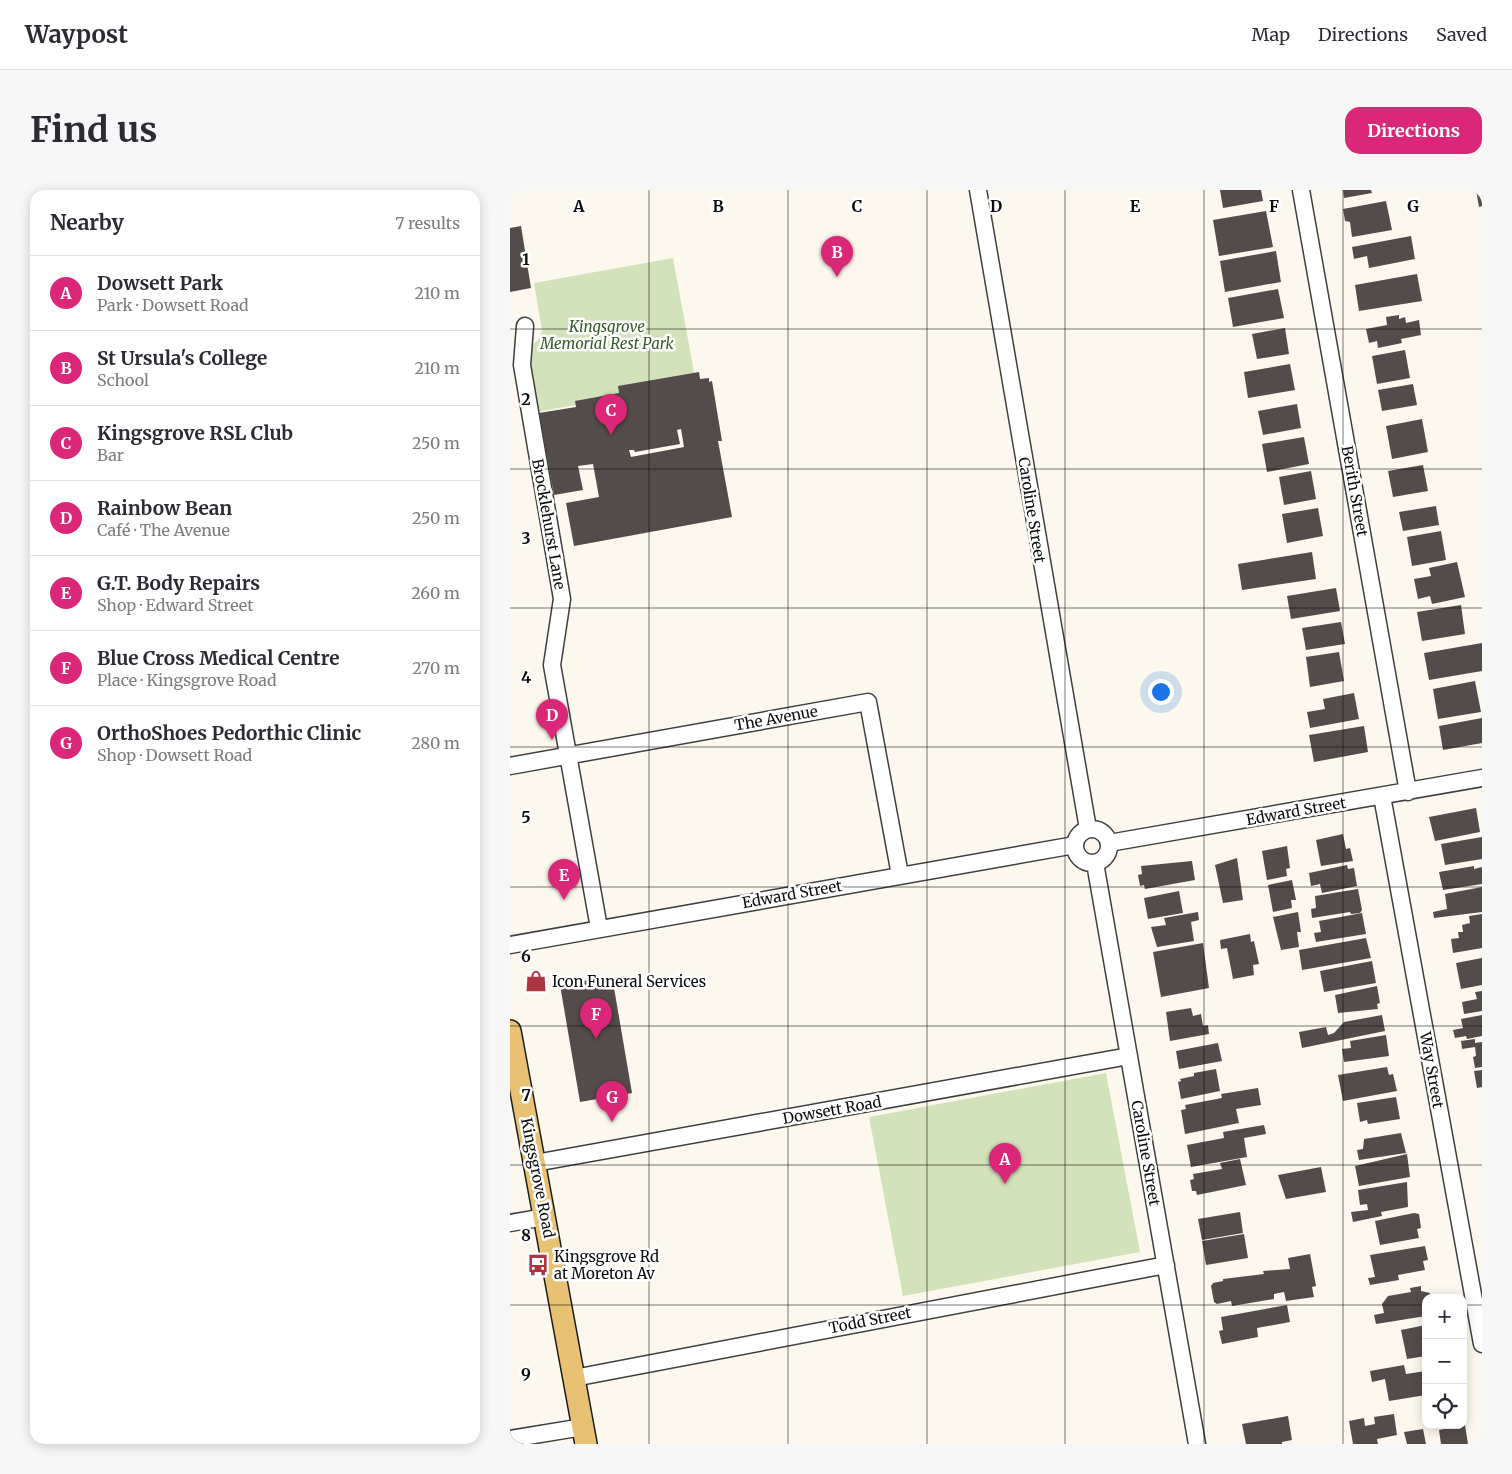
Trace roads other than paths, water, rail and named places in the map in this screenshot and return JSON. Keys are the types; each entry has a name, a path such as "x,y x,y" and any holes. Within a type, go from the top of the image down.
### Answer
{"main road":[{"name":"Kingsgrove Road","path":"510,1031 584,1435"}],"street":[{"name":"Caroline Street","path":"978,190 1088,829"},
{"name":"Berith Street","path":"1301,190 1408,792"},
{"name":"Brocklehurst Lane","path":"524,326 522,364 562,599 552,665 599,928"},
{"name":"The Avenue","path":"510,766 868,702 900,875"},
{"name":"Edward Street","path":"1109,844 1482,778"},
{"name":"Way Street","path":"1382,796 1482,1344"},
{"path":"1088,829 1104,833 1109,844 1106,856 1095,863 1081,858 1075,844 1079,835 1088,829"},
{"name":"Edward Street","path":"510,945 1075,844"},
{"name":"Caroline Street","path":"1095,863 1197,1444"},
{"name":"Dowsett Road","path":"535,1162 1129,1056"},
{"path":"510,1223 545,1217"},
{"name":"Todd Street","path":"574,1378 1166,1265"},
{"path":"510,1440 584,1435"}],"place":[{"name":"St Ursula's College","path":"837,277"},
{"name":"Kingsgrove RSL Club","path":"611,435"},
{"name":"Rainbow Bean","path":"552,740"},
{"name":"G.T. Body Repairs","path":"564,900"},
{"name":"Icon Funeral Services","path":"536,981"},
{"name":"Blue Cross Medical Centre","path":"596,1039"},
{"name":"OrthoShoes Pedorthic Clinic","path":"612,1122"},
{"name":"Dowsett Park","path":"1005,1184"},
{"name":"Kingsgrove Rd at Moreton Av","path":"538,1265"}],"park label":[{"name":"Kingsgrove Memorial Rest Park","path":"607,334"}]}
